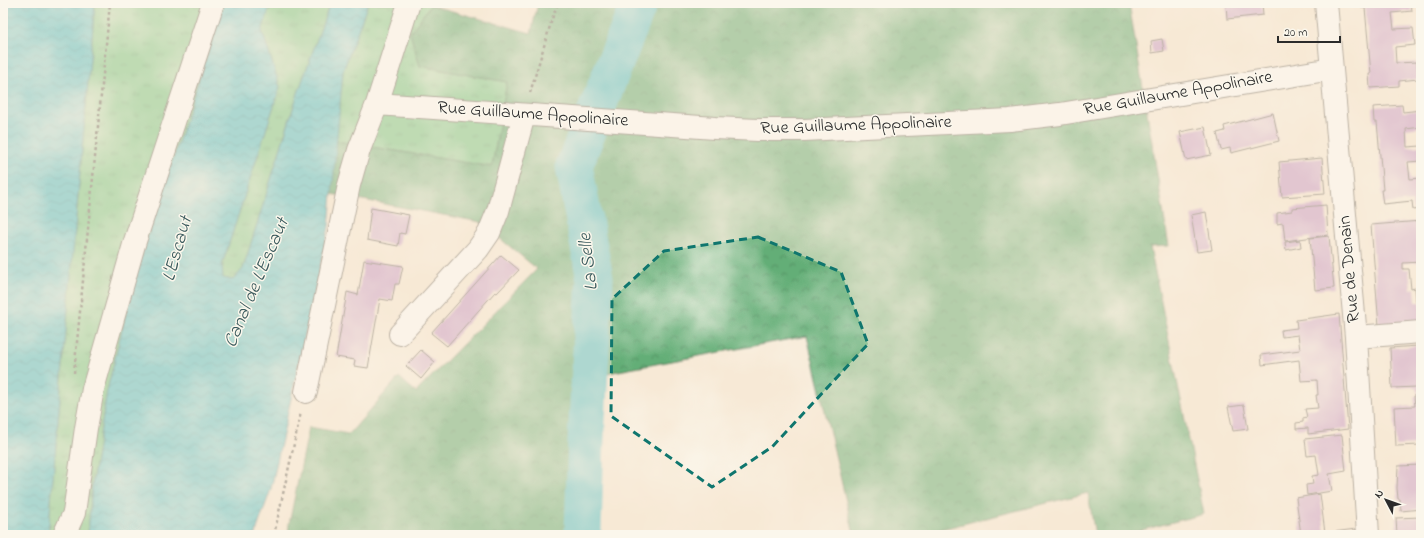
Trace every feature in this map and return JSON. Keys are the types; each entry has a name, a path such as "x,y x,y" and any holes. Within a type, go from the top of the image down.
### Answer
{"street":[{"path":"64,535 74,513 93,389 135,241 212,3"},
{"path":"306,392 349,185 359,150 377,104 408,3"},
{"name":"Rue de Denain","path":"1326,3 1356,337 1368,535"},
{"name":"Rue Guillaume Appolinaire","path":"377,104 736,129 780,130 1010,120 1060,114 1332,69"},
{"path":"400,334 478,249 489,233 498,211 524,115"},
{"path":"1356,337 1421,332"}],"path":[{"path":"73,376 110,3"},
{"path":"524,115 558,3"},
{"path":"274,535 306,392"}],"highlighted area":[{"path":"758,237 841,272 868,344 772,447 712,487 611,416 612,299 664,251"}],"green space":[{"path":"95,3 224,3 137,268 107,391 92,485 88,535 48,535"},
{"path":"271,3 330,3 297,96 243,269 233,280 222,278 222,265 280,87 262,31"},
{"path":"368,3 432,3 410,33 420,66 507,82 492,167 336,141 343,71"},
{"path":"538,3 1129,3 1169,246 1150,247 1204,514 1123,535 1095,535 1088,493 918,535 854,535 807,336 602,374 598,535 288,535 309,427 349,434 399,377 416,392 537,269 480,222 331,194 336,141 492,167 507,82 420,66 410,33 431,5 531,33"}],"water":[{"path":"3,3 95,3 48,535 3,535"},
{"path":"224,3 271,3 262,31 280,87 222,265 223,278 233,280 243,269 297,96 330,3 368,3 343,71 329,227 271,489 256,535 88,535 92,485 107,391 137,268"}],"building":[{"path":"1226,3 1262,3 1263,15 1227,19"},
{"path":"1361,3 1411,3 1412,11 1392,13 1394,29 1413,28 1415,45 1395,47 1396,63 1417,62 1418,79 1399,81 1399,86 1370,88 1369,74 1371,74 1365,8 1361,8"},
{"path":"1162,39 1164,51 1152,53 1151,41"},
{"path":"1402,105 1403,112 1421,110 1421,127 1406,129 1407,147 1421,146 1421,161 1408,162 1410,179 1421,178 1421,209 1413,210 1412,201 1383,204 1377,122 1374,122 1373,107"},
{"path":"1273,113 1279,141 1231,153 1230,148 1221,150 1217,133 1225,131 1224,126"},
{"path":"1205,127 1211,155 1186,160 1180,132"},
{"path":"1322,158 1325,194 1282,197 1279,162"},
{"path":"1326,205 1328,235 1285,241 1283,223 1277,224 1277,213 1292,211 1292,208"},
{"path":"371,208 409,215 405,234 400,233 398,246 367,240"},
{"path":"1206,212 1212,250 1197,252 1191,215"},
{"path":"1421,221 1421,262 1403,263 1403,269 1409,269 1411,289 1415,288 1416,302 1421,302 1421,323 1379,326 1371,225"},
{"path":"1329,236 1334,288 1315,290 1310,238"},
{"path":"1300,240 1301,247 1286,250 1285,242"},
{"path":"501,255 519,270 497,293 495,292 447,346 431,333"},
{"path":"364,260 403,266 399,284 395,284 392,301 380,299 368,368 354,366 355,360 336,357 347,292 358,295"},
{"path":"1339,314 1348,429 1308,434 1308,428 1296,429 1296,423 1303,422 1303,418 1307,417 1305,409 1318,408 1316,395 1318,395 1317,380 1301,381 1299,360 1262,365 1261,355 1300,350 1298,335 1282,337 1281,330 1297,328 1296,320"},
{"path":"1418,346 1421,348 1421,445 1396,446 1394,407 1415,406 1414,396 1418,396 1417,387 1392,388 1390,348"},
{"path":"421,350 435,362 421,379 406,366"},
{"path":"1244,405 1248,429 1233,431 1228,407"},
{"path":"1342,435 1346,471 1329,474 1332,491 1307,495 1306,485 1313,484 1312,476 1319,475 1316,455 1307,456 1305,439"},
{"path":"1421,465 1421,509 1401,511 1397,488 1398,466"},
{"path":"1320,494 1325,533 1356,529 1356,535 1301,535 1296,498"},
{"path":"1421,517 1421,535 1397,535 1396,518"}],"waterway":[{"name":"La Selle","path":"583,535 586,441 595,279 574,166 639,3"}],"water label":[{"name":"L'Escaut","path":"178,249"},
{"name":"Canal de L'Escaut","path":"257,283"}]}
